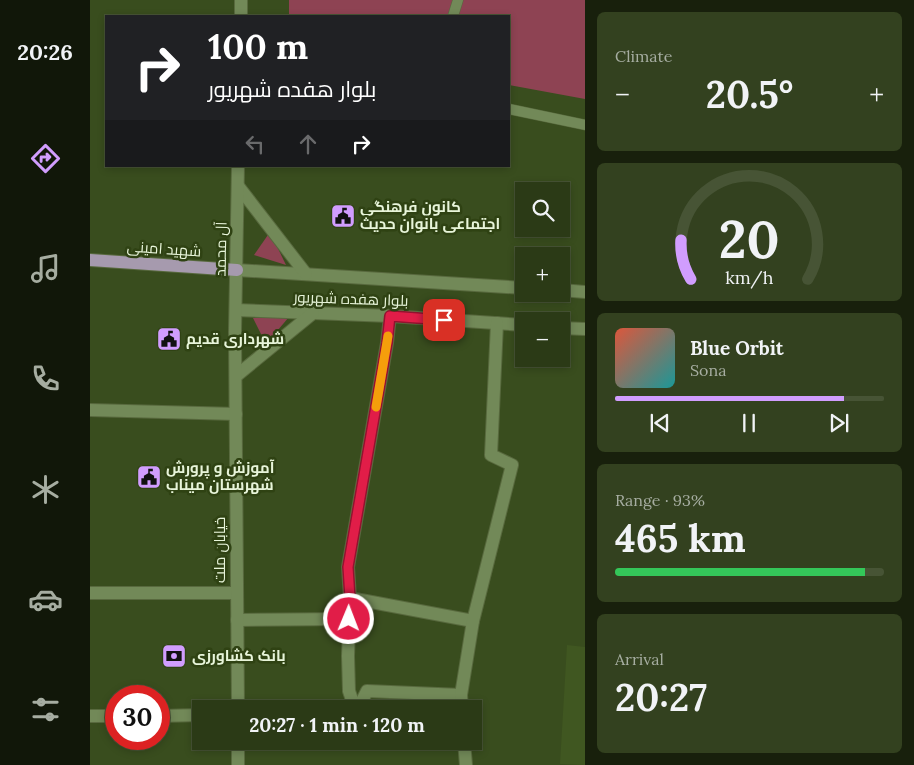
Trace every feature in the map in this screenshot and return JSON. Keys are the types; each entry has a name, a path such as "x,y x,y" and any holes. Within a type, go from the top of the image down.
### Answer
{"main road":[{"name":"شهید امینی","path":"90,260 236,270"}],"street":[{"path":"241,0 241,15"},
{"name":"آل محمد","path":"236,332 238,167"},
{"path":"238,186 306,274"},
{"name":"بلوار هفده شهریور","path":"236,270 515,287"},
{"path":"570,291 585,292"},
{"name":"بلوار هفده شهریور","path":"236,310 390,316 515,324"},
{"path":"236,376 313,313"},
{"path":"352,700 349,691 348,656 350,598 348,567 390,316"},
{"path":"461,700 473,621 512,465 491,455 498,323"},
{"path":"570,328 585,329"},
{"name":"خیابان ملت","path":"236,332 238,700"},
{"path":"90,410 236,414"},
{"path":"90,593 236,593"},
{"path":"350,598 473,621"},
{"path":"237,620 349,619"},
{"path":"362,700 366,691 461,695"},
{"path":"170,716 192,715"},
{"path":"90,716 105,716"},
{"path":"238,750 238,765"},
{"path":"465,750 466,765"}],"lane":[{"path":"453,15 458,0"},
{"path":"510,109 585,125"}],"shaded area":[{"path":"289,0 585,0 585,99 510,85 510,15 289,15"},
{"path":"270,232 286,265 254,255"},
{"path":"289,317 266,344 253,318"},
{"path":"567,645 585,647 585,765 560,764"}],"slow traffic":[{"path":"376,407 388,336"}],"place":[{"name":"کانون فرهنگی اجتماعی بانوان حدیث","path":"343,216"},
{"name":"شهرداری قدیم","path":"169,339"},
{"name":"آموزش و پرورش شهرستان میناب","path":"149,477"},
{"name":"بانک کشاورزی","path":"174,656"}],"route":[{"path":"349,619 348,567 390,316 444,320"}]}
